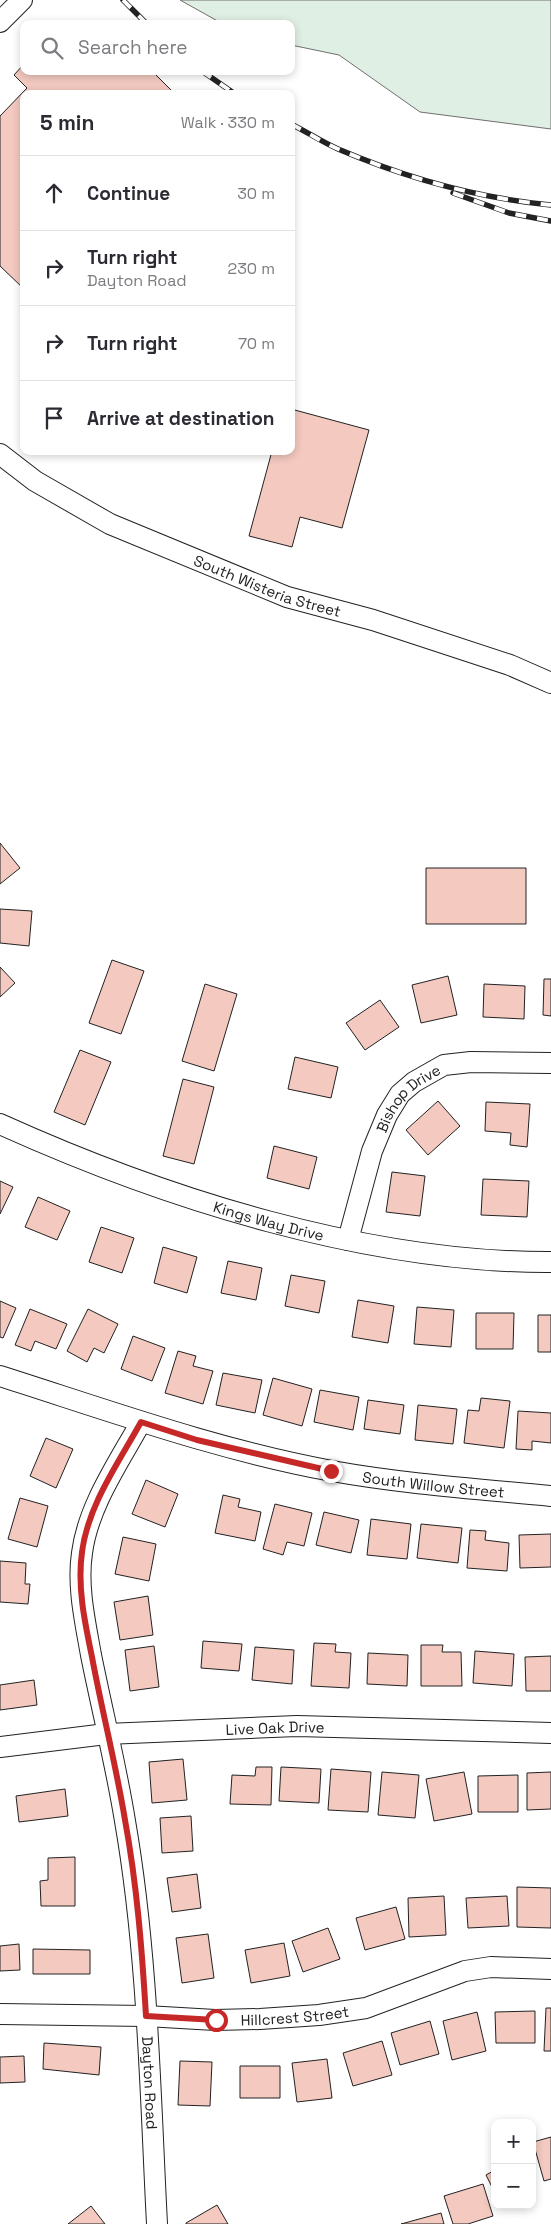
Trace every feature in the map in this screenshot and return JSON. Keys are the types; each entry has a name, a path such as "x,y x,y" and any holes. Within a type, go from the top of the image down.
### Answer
{"street":[{"path":"0,22 22,0"},
{"name":"South Wisteria Street","path":"0,454 35,481 110,524 287,597 373,620 510,665 551,683"},
{"name":"Bishop Drive","path":"348,1240 372,1151 387,1115 400,1094 414,1082 444,1065 471,1062 551,1063"},
{"name":"Kings Way Drive","path":"0,1124 36,1140 200,1202 348,1240 448,1257 498,1262 551,1262"},
{"name":"South Willow Street","path":"0,1376 197,1440 331,1471 404,1482 551,1496"},
{"name":"Dayton Road","path":"141,1422 92,1516 82,1550 80,1576 86,1629 125,1820 141,1930 157,2224"},
{"name":"Live Oak Drive","path":"0,1747 106,1734 297,1726 551,1733"},
{"name":"Hillcrest Street","path":"0,2014 252,2020 319,2015 366,2008 465,1971 491,1967 551,1968"}],"green space":[{"path":"180,0 551,0 551,129 420,112 339,55 295,46 295,20 216,20"}],"building":[{"path":"20,68 20,75 156,75 171,90 25,90 27,88 14,75"},
{"path":"20,95 20,285 0,266 0,116"},
{"path":"295,410 369,430 342,528 300,517 292,547 249,536 271,455 295,455"},
{"path":"0,843 20,868 0,884"},
{"path":"426,868 526,868 526,924 426,924"},
{"path":"0,909 32,911 29,946 0,943"},
{"path":"112,960 144,971 121,1034 89,1023"},
{"path":"0,967 15,983 0,997"},
{"path":"448,976 457,1015 421,1023 412,985"},
{"path":"544,979 551,979 551,1016 543,1015"},
{"path":"205,984 237,994 214,1071 182,1061"},
{"path":"484,984 525,986 524,1019 483,1017"},
{"path":"380,1000 399,1027 365,1050 346,1023"},
{"path":"80,1050 111,1062 85,1125 54,1112"},
{"path":"295,1057 338,1067 331,1098 288,1089"},
{"path":"183,1079 214,1087 194,1164 163,1156"},
{"path":"438,1101 460,1126 428,1155 406,1130"},
{"path":"486,1102 530,1104 527,1147 510,1145 511,1133 485,1131"},
{"path":"274,1146 317,1157 309,1189 267,1178"},
{"path":"392,1172 425,1176 420,1216 386,1212"},
{"path":"483,1179 529,1181 527,1217 481,1215"},
{"path":"0,1181 13,1187 0,1214"},
{"path":"38,1197 70,1211 57,1240 25,1227"},
{"path":"101,1227 134,1238 122,1273 89,1262"},
{"path":"163,1247 197,1257 187,1293 154,1283"},
{"path":"228,1261 262,1268 256,1300 221,1293"},
{"path":"291,1275 325,1281 319,1313 285,1306"},
{"path":"358,1300 394,1306 388,1343 352,1337"},
{"path":"0,1301 16,1308 3,1338 0,1337"},
{"path":"417,1307 454,1310 451,1347 414,1344"},
{"path":"30,1309 67,1324 56,1349 35,1341 31,1351 15,1345"},
{"path":"88,1309 118,1324 104,1353 94,1348 87,1362 67,1351"},
{"path":"476,1313 514,1313 513,1349 476,1349"},
{"path":"538,1315 551,1315 551,1352 538,1352"},
{"path":"133,1336 165,1348 152,1381 121,1369"},
{"path":"178,1351 196,1356 193,1366 213,1371 203,1404 165,1393"},
{"path":"223,1373 262,1380 255,1413 216,1405"},
{"path":"273,1378 312,1389 302,1426 263,1415"},
{"path":"320,1390 359,1397 353,1430 314,1422"},
{"path":"481,1398 510,1401 504,1448 464,1443 468,1410 479,1411"},
{"path":"368,1400 404,1405 400,1434 364,1429"},
{"path":"418,1405 457,1409 453,1444 415,1440"},
{"path":"518,1411 551,1413 551,1443 532,1441 532,1450 516,1449"},
{"path":"46,1438 73,1449 56,1488 30,1476"},
{"path":"146,1480 178,1494 165,1527 132,1514"},
{"path":"223,1495 240,1499 238,1507 261,1512 255,1541 215,1533"},
{"path":"20,1498 48,1506 37,1547 8,1539"},
{"path":"275,1504 312,1513 304,1546 287,1542 283,1555 263,1549"},
{"path":"324,1512 359,1520 351,1553 316,1545"},
{"path":"371,1519 411,1524 407,1559 367,1555"},
{"path":"421,1524 462,1528 458,1563 417,1558"},
{"path":"470,1530 486,1531 485,1540 509,1543 507,1571 467,1568"},
{"path":"551,1534 551,1567 520,1568 519,1535"},
{"path":"123,1537 156,1544 149,1581 115,1574"},
{"path":"0,1561 26,1563 25,1584 30,1584 28,1604 0,1602"},
{"path":"148,1596 153,1635 120,1640 114,1602"},
{"path":"203,1641 242,1644 239,1671 201,1668"},
{"path":"314,1643 336,1644 335,1652 351,1653 349,1688 311,1686"},
{"path":"421,1645 443,1645 442,1652 461,1652 462,1686 421,1686"},
{"path":"154,1646 159,1687 130,1691 125,1650"},
{"path":"255,1647 294,1650 292,1684 252,1680"},
{"path":"475,1651 514,1654 512,1686 473,1683"},
{"path":"368,1653 408,1655 407,1686 367,1684"},
{"path":"551,1656 551,1691 526,1691 525,1657"},
{"path":"34,1680 37,1705 0,1710 0,1685"},
{"path":"183,1759 187,1800 152,1803 149,1762"},
{"path":"256,1767 272,1767 271,1805 230,1804 232,1775 255,1776"},
{"path":"281,1767 321,1769 319,1803 279,1801"},
{"path":"331,1769 371,1772 368,1812 328,1810"},
{"path":"382,1772 419,1775 415,1818 378,1815"},
{"path":"464,1772 472,1814 434,1821 426,1779"},
{"path":"551,1772 551,1809 527,1810 527,1773"},
{"path":"518,1775 518,1812 478,1812 478,1776"},
{"path":"65,1789 68,1816 19,1822 16,1796"},
{"path":"191,1816 193,1851 162,1853 160,1818"},
{"path":"75,1857 75,1906 41,1906 40,1881 48,1880 48,1858"},
{"path":"197,1874 201,1908 172,1912 167,1878"},
{"path":"517,1887 551,1888 551,1928 517,1927"},
{"path":"444,1896 446,1935 409,1937 408,1898"},
{"path":"507,1896 509,1926 468,1928 466,1898"},
{"path":"396,1907 405,1939 365,1950 356,1918"},
{"path":"328,1928 340,1959 303,1972 292,1941"},
{"path":"208,1934 214,1978 182,1983 176,1938"},
{"path":"284,1943 290,1976 251,1983 245,1950"},
{"path":"19,1944 20,1970 0,1971 0,1946"},
{"path":"33,1949 90,1950 90,1974 33,1974"},
{"path":"546,2008 551,2008 551,2051 544,2051"},
{"path":"535,2011 535,2043 496,2043 495,2012"},
{"path":"477,2012 486,2051 452,2060 443,2021"},
{"path":"430,2021 439,2054 400,2065 391,2033"},
{"path":"382,2041 392,2075 353,2086 343,2053"},
{"path":"44,2043 101,2047 99,2075 43,2069"},
{"path":"24,2056 25,2082 0,2083 0,2057"},
{"path":"327,2059 332,2098 297,2102 292,2063"},
{"path":"180,2061 212,2062 210,2106 178,2105"},
{"path":"240,2066 280,2066 280,2098 240,2098"},
{"path":"551,2137 551,2179 544,2181 536,2153 536,2141"},
{"path":"491,2172 491,2185 486,2175"},
{"path":"483,2184 493,2216 468,2224 453,2224 444,2196"},
{"path":"217,2205 228,2224 186,2224 186,2223"},
{"path":"91,2206 105,2224 68,2224"},
{"path":"441,2213 444,2224 401,2224"}],"railway":[{"path":"123,0 143,20"},
{"path":"208,75 229,90"},
{"path":"295,126 338,149 416,178 469,192 551,205"},
{"path":"453,193 509,213 551,221"}],"route":[{"path":"216,2020 146,2016 141,1930 125,1820 86,1629 80,1576 82,1550 88,1524 106,1485 141,1422 197,1440 331,1471"}]}
